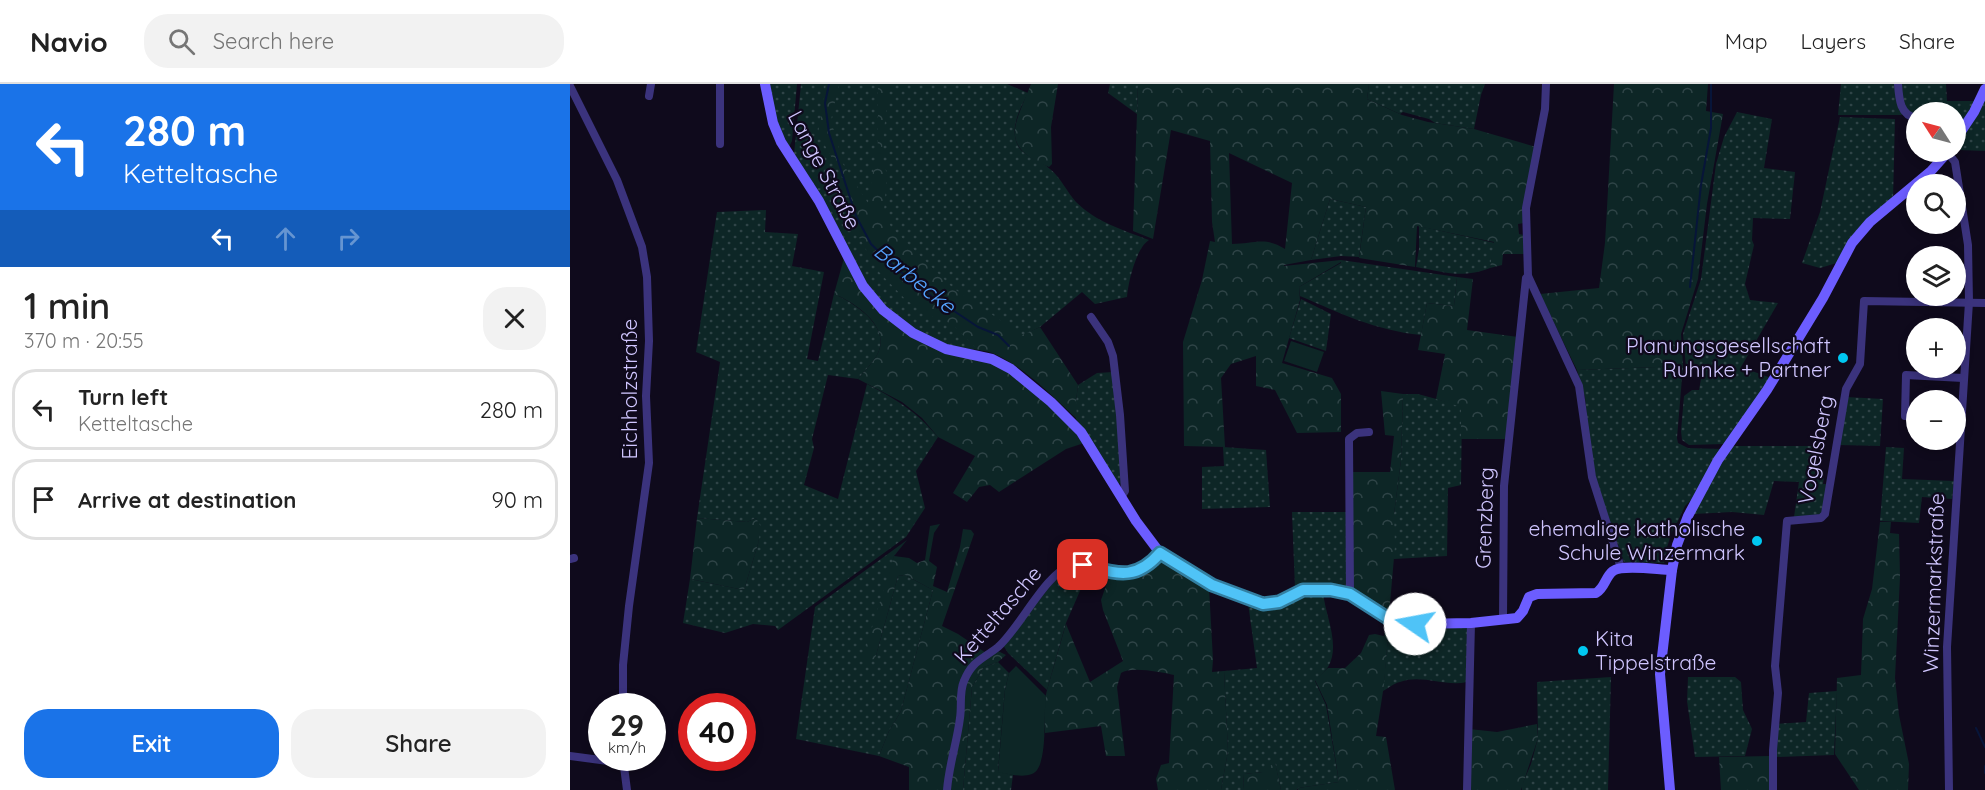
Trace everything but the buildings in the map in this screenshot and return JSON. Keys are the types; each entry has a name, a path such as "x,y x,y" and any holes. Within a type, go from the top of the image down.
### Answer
{"street":[{"path":"648,96 651,84"},
{"path":"720,84 720,144"},
{"name":"Lange Straße","path":"765,84 773,123 781,142 815,194 863,286 883,310 913,333 946,349 992,359 1026,380 1073,423 1160,553 1212,585 1263,604 1279,602 1303,590 1331,590 1350,594 1383,616 1396,621 1415,624 1471,623 1503,619"},
{"name":"Grenzberg","path":"1546,84 1545,109 1526,208 1528,276 1579,386 1592,477 1621,568"},
{"path":"1898,84 1906,113"},
{"name":"Eichholzstraße","path":"570,86 617,180 642,247 647,277 649,341 646,396 649,463 629,606 623,665 623,693"},
{"path":"1966,124 1985,88"},
{"path":"1670,790 1659,685 1672,570 1683,528 1718,460 1767,390 1823,298 1852,243 1870,222 1939,162"},
{"name":"Winzermarkstraße","path":"1955,162 1968,245 1969,302 1966,340"},
{"name":"Grenzberg","path":"1503,619 1504,486 1528,276"},
{"name":"Vogelsberg","path":"1773,790 1778,693 1775,666 1787,521 1821,519 1825,514 1846,389 1860,364 1864,301 1969,302"},
{"path":"1969,302 1985,303"},
{"path":"1091,317 1108,342 1113,356 1125,491 1121,497"},
{"path":"1905,416 1906,375"},
{"name":"Winzermarkstraße","path":"1949,790 1947,647 1963,378"},
{"path":"1350,594 1349,439 1356,434 1369,432"},
{"name":"Ketteltasche","path":"947,790 948,770 960,719 963,683 975,662 999,646 1052,579 1065,568 1078,565 1133,573 1146,567 1160,553"},
{"path":"1503,619 1519,616 1529,597 1537,594 1596,594 1602,589 1611,572 1621,568 1672,570"},
{"path":"1467,790 1471,623"},
{"path":"570,756 588,757"},
{"path":"624,771 627,790"}],"green space":[{"path":"769,84 797,84 792,141 789,147 775,117"},
{"path":"801,84 1007,84 1028,93 1015,129 1016,141 1022,151 1050,169 1076,202 1092,215 1110,225 1149,240 1140,250 1131,275 1127,297 1095,304 1082,292 1040,327 990,351 949,347 917,331 892,313 868,286 827,206 794,154"},
{"path":"826,84 839,84 831,120 843,164 868,203 878,141 878,84 889,84 881,159 887,173 884,211 891,227 953,288 1022,335 1040,327 1078,385 1077,419 1044,388 1017,367 990,352 978,350 952,324 931,316 906,300 879,272 841,206 848,202 841,190 816,188 811,178 843,178 818,133"},
{"path":"1031,84 1058,84 1051,127 1052,164 1049,167 1022,151 1015,133 1016,123"},
{"path":"1110,84 1138,84 1137,114 1108,93"},
{"path":"1138,84 1369,84 1367,99 1402,115 1428,122 1474,129 1536,147 1524,223 1518,224 1519,234 1524,235 1525,254 1503,254 1502,265 1490,268 1494,242 1417,226 1415,267 1359,258 1366,207 1330,199 1311,260 1284,265 1341,260 1299,287 1300,300 1282,363 1332,378 1341,394 1341,432 1297,433 1275,390 1256,386 1256,356 1231,364 1221,378 1225,447 1184,446 1183,342 1202,280 1210,241 1215,242 1212,222 1210,141 1171,130 1153,239 1133,231","holes":["1229,153 1292,183 1285,249 1265,242 1232,244"]},
{"path":"1369,84 1485,84 1474,129 1435,123 1429,119 1403,112 1400,114 1367,99"},
{"path":"1614,84 1708,84 1706,111 1723,114 1707,204 1698,279 1681,334 1683,366 1577,370 1540,294 1599,288 1605,243"},
{"path":"1841,84 1896,84 1902,115 1838,115"},
{"path":"1899,84 1946,84 1947,101 1977,101 1966,118 1966,102 1906,102 1906,109"},
{"path":"1985,96 1985,151 1966,150 1966,128"},
{"path":"1737,112 1772,119 1764,168 1795,172 1790,219 1753,218 1752,240 1754,245 1745,284 1750,300 1778,303 1741,367 1771,378 1724,444 1689,445 1682,440 1681,431 1684,396 1692,390 1699,390 1703,368 1686,368 1683,334 1701,279 1716,164 1724,137"},
{"path":"1840,117 1895,119 1893,200 1840,262 1820,268 1802,263 1820,212"},
{"path":"1330,199 1366,207 1359,257 1341,256 1311,260"},
{"path":"766,210 765,232 798,234 792,266 824,272 807,359 818,361 834,294 851,303 868,317 875,325 881,343 878,353 858,379 828,375 812,439 814,448 804,485 838,499 867,384 905,406 938,437 916,471 925,508 906,537 778,630 775,626 753,624 725,633 683,623 690,579 744,590 758,544 760,527 756,518 747,522 697,518 720,362 696,352 717,212"},
{"path":"1419,226 1495,243 1490,268 1462,274 1416,267"},
{"path":"844,258 911,335 991,361 1024,381 1049,403 1084,443 1066,449 999,492 990,485 979,487 967,502 953,493 975,456 938,437 922,418 902,402 858,379 878,353 881,343 875,325 868,316 834,294"},
{"path":"1341,260 1457,277 1454,306 1427,303 1421,335 1373,325 1300,296 1299,287 1341,263"},
{"path":"1457,277 1473,279 1467,330 1518,337 1506,439 1461,439 1461,407 1436,399 1445,354 1418,350 1427,303 1454,306"},
{"path":"1301,299 1331,314 1326,351 1289,338"},
{"path":"1291,341 1324,352 1317,372 1284,361"},
{"path":"1683,366 1678,443 1688,448 1722,449 1697,494 1685,506 1675,523 1666,550 1671,551 1664,563 1624,562 1597,485 1589,441 1585,397 1577,370"},
{"path":"1113,372 1123,484 1118,483 1076,419 1078,385 1097,373"},
{"path":"1381,391 1403,394 1401,460 1394,514 1395,546 1389,615 1352,591 1351,472 1390,472 1394,436 1385,435"},
{"path":"1403,394 1418,394 1462,406 1461,485 1448,488 1447,556 1394,559 1394,514 1401,460"},
{"path":"1846,397 1883,399 1880,446 1839,445"},
{"path":"1730,446 1817,446 1815,475 1824,477 1823,484 1829,484 1826,503 1821,515 1794,517 1799,482 1774,481 1764,515 1732,512 1694,514"},
{"path":"1223,447 1266,450 1270,507 1202,509 1202,467 1224,466"},
{"path":"1886,447 1904,448 1902,479 1954,481 1952,499 1922,497 1919,523 1880,521"},
{"path":"1292,512 1347,512 1347,589 1295,589"},
{"path":"697,518 747,522 756,518 761,527 744,590 690,579"},
{"path":"1880,522 1891,522 1890,533 1899,534 1900,577 1895,678 1899,715 1909,764 1908,790 1859,790 1835,754 1837,678 1861,675 1863,619 1872,589"},
{"path":"940,524 934,533 929,561 937,567 933,586 947,592 963,529 971,530 974,534 942,626 986,653 962,683 945,790 909,790 909,767 879,756 889,731 901,711 933,590 905,575 898,576 875,659 862,660 894,556 909,558 917,563 925,560 930,526"},
{"path":"907,540 894,556 875,659 898,576 905,575 933,590 901,711 889,731 879,756 796,739 815,607"},
{"path":"1164,559 1209,587 1212,672 1224,671 1228,751 1221,790 1158,790 1156,779 1161,765 1169,763 1174,675 1139,670 1121,673 1117,687 1125,756 1106,756 1101,726 1045,733 1044,704 1066,624 1090,682 1123,661 1101,600 1110,574 1138,575"},
{"path":"1076,568 1091,570 1087,585 1083,584 1066,623 1047,690 1008,653 1003,645 1057,578"},
{"path":"1323,592 1333,649 1328,667 1315,681 1326,705 1339,782 1297,790 1281,790 1275,763 1264,772 1244,774 1243,790 1221,790 1228,751 1224,671 1257,668 1248,603"},
{"path":"1387,622 1469,628 1467,682 1450,683 1417,679 1396,683 1383,691 1388,637 1384,636"},
{"path":"1369,635 1388,637 1384,685 1376,736 1386,737 1395,790 1298,790 1298,788 1339,782 1327,705 1315,680 1328,668 1345,668 1361,653"},
{"path":"996,650 1006,655 998,662 984,667 972,687 963,790 948,790 963,683 973,666"},
{"path":"998,662 1009,673 1005,690 998,771 1013,775 1011,790 963,790 972,687 984,667"},
{"path":"1016,666 1046,696 1041,761 1037,770 1024,776 998,772 1005,690 1009,673"},
{"path":"1611,677 1608,790 1522,790 1538,738 1537,682"},
{"path":"1688,677 1735,677 1741,682 1743,710 1752,729 1745,756 1695,757 1687,701"},
{"path":"1837,691 1834,755 1775,757 1776,724 1806,722 1809,693"},
{"path":"1537,724 1538,738 1521,790 1469,790 1469,729 1497,732"},
{"path":"1771,756 1772,790 1721,790 1719,757"},
{"path":"1275,762 1281,790 1243,790 1244,774 1263,772"}],"waterway":[{"name":"Barbecke","path":"829,84 825,103 829,133 856,216 871,244 941,306 954,311 978,327 998,335 1009,346"},
{"path":"1690,287 1701,185 1711,128 1711,84"},
{"path":"1976,728 1985,747"},
{"path":"1985,766 1985,773"}],"place":[{"name":"Planungsgesellschaft Ruhnke + Partner","path":"1843,358"},
{"name":"ehemalige katholische Schule Winzermark","path":"1757,541"},
{"name":"Kita Tippelstraße","path":"1583,651"}],"route":[{"path":"1083,565 1114,572 1133,573 1153,562 1160,553 1212,585 1263,604 1279,602 1303,590 1340,591 1350,594 1389,619 1415,624"}]}
